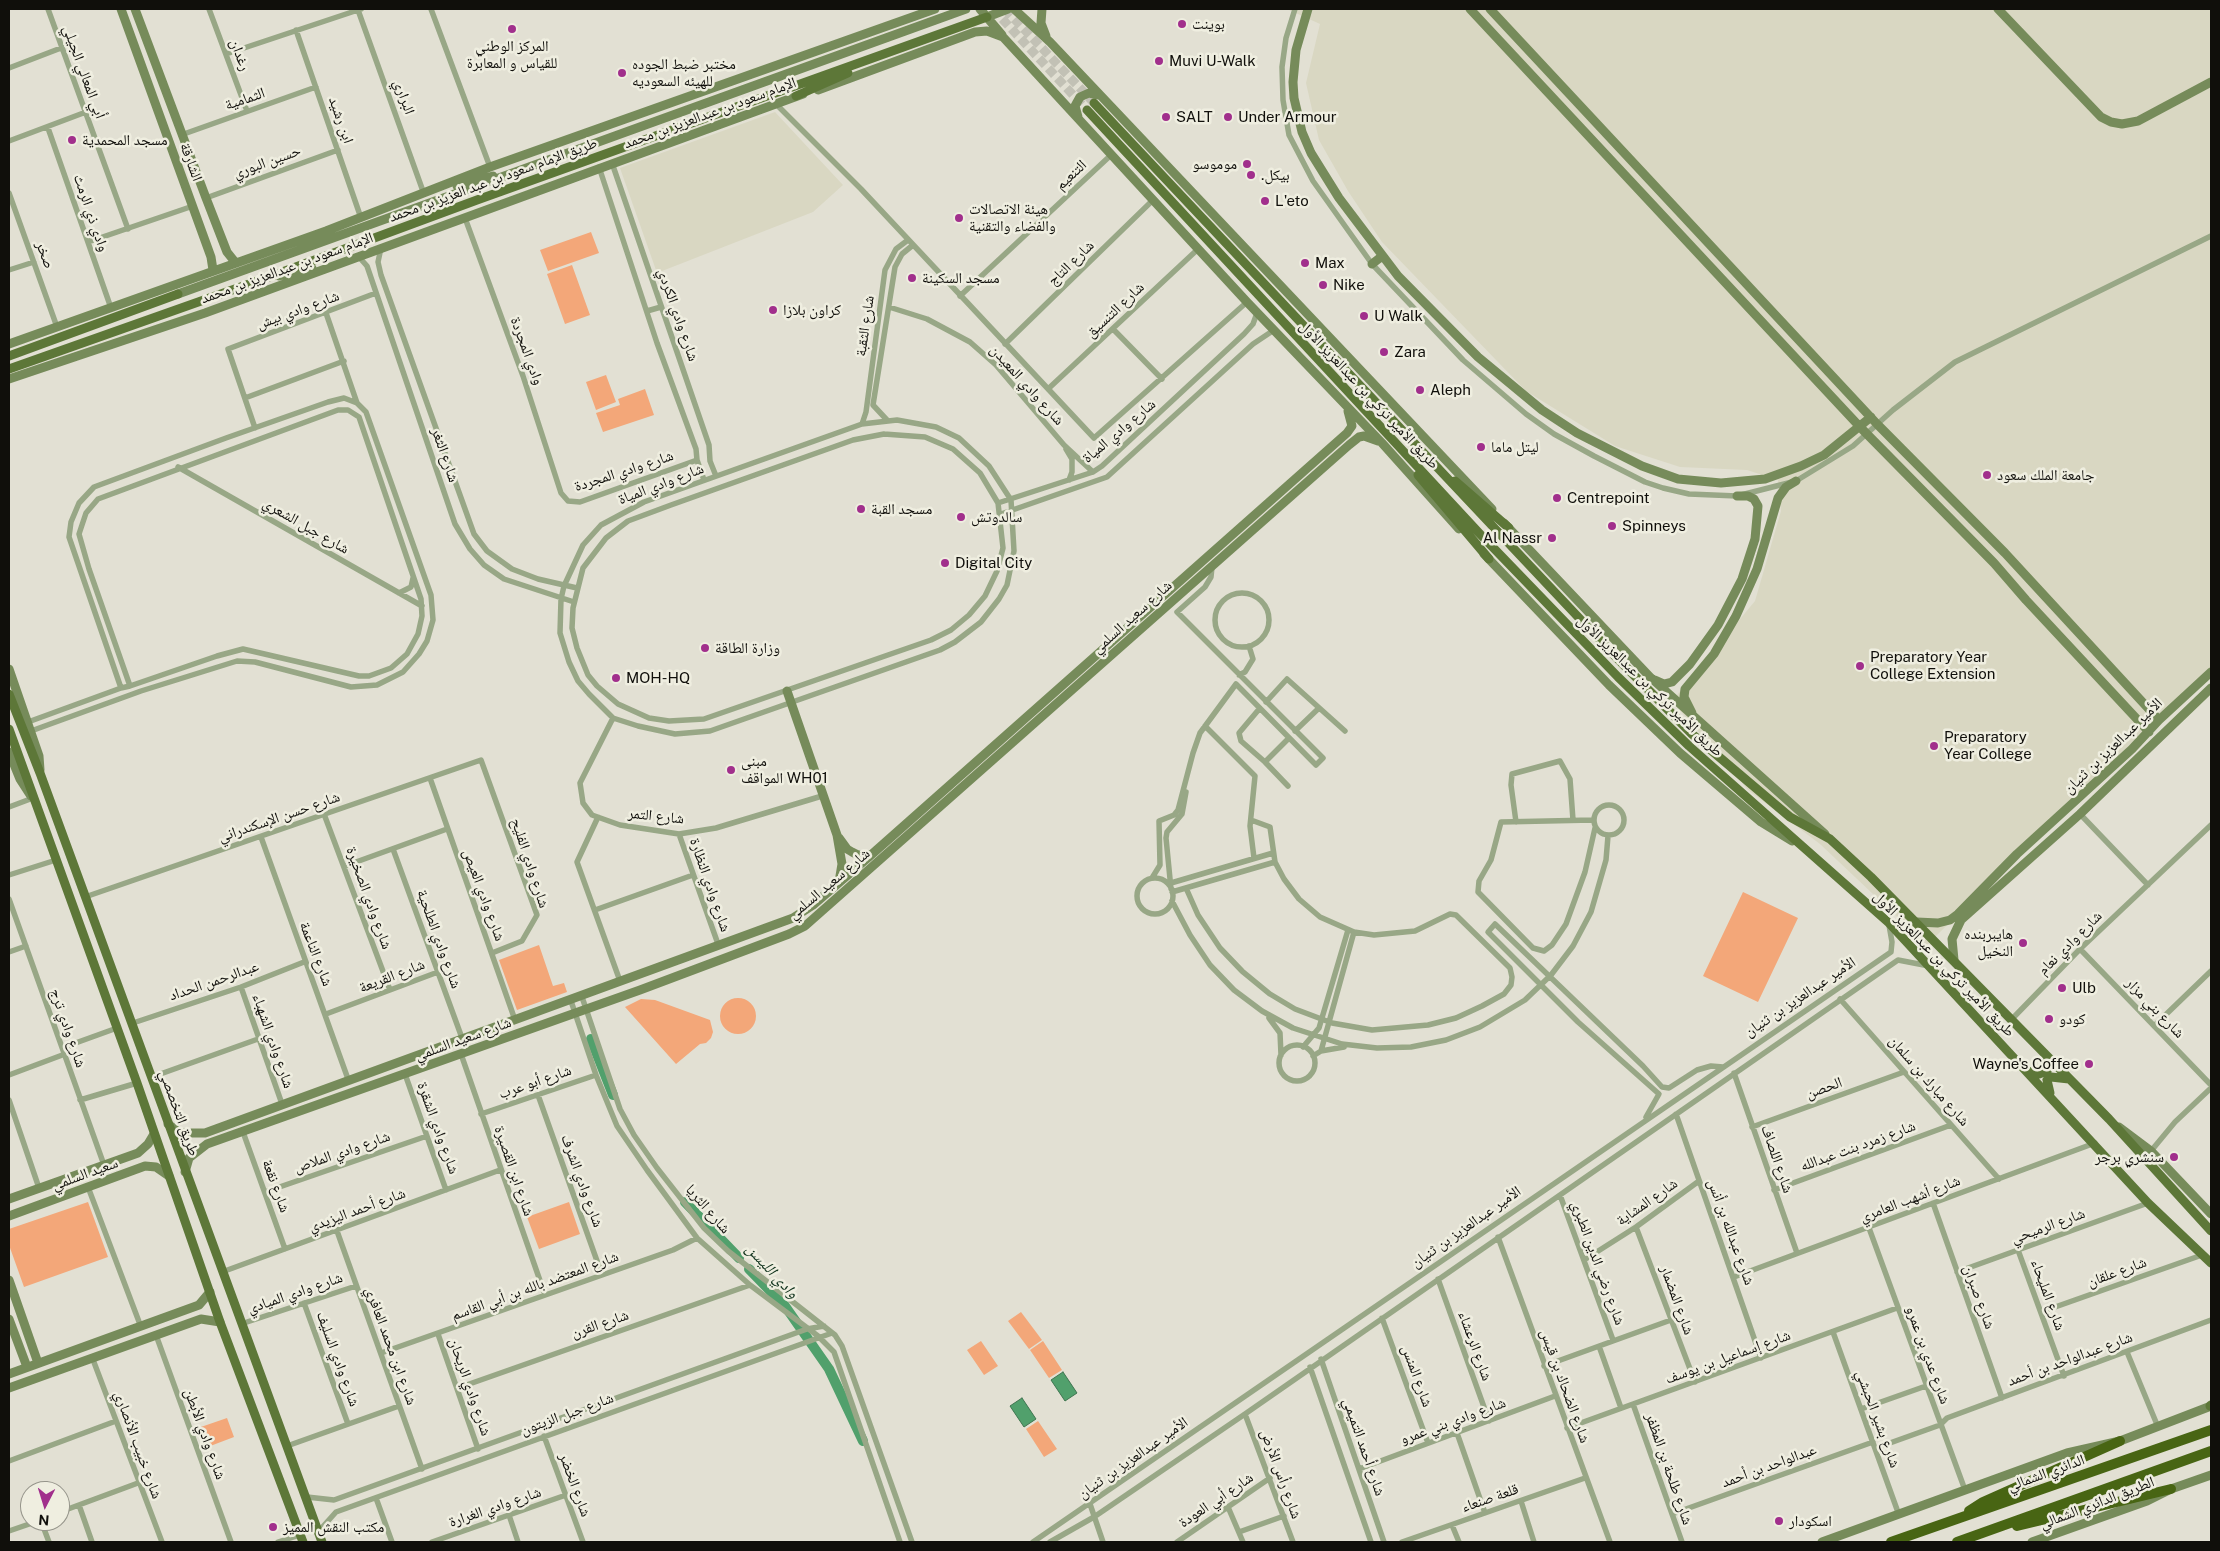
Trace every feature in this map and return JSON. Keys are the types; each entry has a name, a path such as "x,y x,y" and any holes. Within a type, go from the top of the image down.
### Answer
{"highway":[{"name":"الدائري الشمالي","path":"1891,1542 2211,1430"},
{"path":"1953,1521 1983,1502 2120,1441"},
{"path":"1957,1542 2211,1451"},
{"path":"1984,1532 2040,1522 2171,1489"}],"main road":[{"name":"طريق الإمام سعود بن عبد العزيز بن محمد","path":"9,369 987,17"},
{"path":"796,96 890,53"},
{"name":"طريق الأمير تركي بن عبدالعزيز الأول","path":"2211,1231 2108,1119 1918,922 1830,839 1790,817 1692,734 1612,654 1395,425 1332,354 1090,106 1376,422 1480,534 1618,677 1689,746 1814,854 1889,923 2095,1143 2148,1203 2211,1263"},
{"name":"طريق الإمام سعود بن عبد العزيز بن محمد","path":"9,356 178,294"},
{"path":"1376,422 1489,560"},
{"path":"1395,425 1479,504 1509,528"},
{"name":"طريق التخصصي","path":"9,694 152,1077 241,1324 307,1496 322,1542"},
{"name":"طريق التخصصي","path":"9,729 137,1083 220,1322 301,1538"},
{"path":"2026,1069 2039,1074 2047,1071 2049,1066 2046,1055"},
{"path":"2050,1095 2047,1080 2056,1076 2070,1079"},
{"path":"2202,1255 2211,1272"}],"street":[{"name":"أبي المعالي الجيلي","path":"48,9 128,229"},
{"path":"121,11 134,9"},
{"name":"الشارقة","path":"134,9 227,252 234,262"},
{"name":"رغدان","path":"209,9 247,111"},
{"path":"226,54 360,9"},
{"name":"البراري","path":"360,9 424,194"},
{"path":"431,9 490,167"},
{"name":"الإمام سعود بن عبدالعزيز بن محمد","path":"9,344 234,262 326,231 490,167 935,9"},
{"name":"طريق الإمام سعود بن عبد العزيز بن محمد","path":"178,294 966,9"},
{"path":"980,9 1003,37 1247,302 1382,443 1444,513 1609,685 1680,753 1761,822 1814,854"},
{"path":"987,17 1008,9"},
{"path":"1014,9 1050,42 1650,677 1830,839"},
{"path":"1042,9 1042,28 1050,42"},
{"path":"1295,9 1286,38 1282,67 1283,100 1290,135 1313,181 1372,264 1463,360 1554,434 1645,482 1663,488 1689,494 1748,496 1754,499 1758,506 1755,539"},
{"path":"1308,9 1296,50 1293,82 1294,98 1302,132 1311,153 1339,198 1381,257 1478,357 1542,410 1611,452 1678,479 1721,483 1765,479 1824,455 1860,427 1874,421 1955,362 2211,236"},
{"path":"1470,9 1860,427 1994,563 2149,732"},
{"path":"1490,9 1874,421 2004,553 2159,720"},
{"path":"1998,9 2101,117 2111,122 2130,124 2138,121 2211,82"},
{"name":"الشارقة","path":"121,11 193,206 211,257 213,270"},
{"path":"866,33 923,25"},
{"name":"ابن رشيد","path":"296,30 361,218"},
{"name":"الإمام سعود بن عبدالعزيز بن محمد","path":"9,379 205,313 342,261 969,35 987,32 1003,37"},
{"path":"9,68 61,48"},
{"name":"الثمامية","path":"181,134 316,87"},
{"path":"1081,120 1078,117 1075,106 1080,97 1093,93 1106,102"},
{"path":"1563,108 1573,98"},
{"path":"776,104 913,245 1094,438 1247,302"},
{"path":"9,141 48,128 86,112"},
{"name":"وادي ذي الرمث","path":"48,128 111,308"},
{"name":"حسين البوري","path":"206,198 338,150"},
{"name":"التنعيم","path":"960,296 1111,155"},
{"name":"شارع وادي الكردي","path":"612,163 709,450 716,476"},
{"path":"424,194 540,164"},
{"name":"شارع وادي الكردي","path":"600,168 704,480"},
{"path":"607,189 619,184"},
{"name":"صخر","path":"9,193 57,327"},
{"name":"شارع التاج","path":"1005,344 1153,200"},
{"path":"88,242 193,206"},
{"name":"وادي المجردة","path":"465,218 524,376 561,493"},
{"path":"265,264 277,254 307,242 326,231"},
{"name":"شارع الثقبة","path":"862,424 885,270 896,249 908,240"},
{"name":"شارع الثقبة","path":"887,420 873,405 897,261 913,245"},
{"name":"شارع الثغر","path":"381,248 378,262 474,534 487,551 512,569 538,579 577,588"},
{"name":"شارع التنسيق","path":"1048,389 1198,249"},
{"path":"211,257 217,262 221,262 227,252"},
{"name":"شارع الثغر","path":"358,256 367,266 455,524 470,549 484,565 504,579 574,602"},
{"path":"1372,264 1381,257"},
{"path":"266,278 342,261"},
{"path":"9,270 34,262"},
{"name":"شارع وادي بيش","path":"245,398 228,349 376,295 389,294"},
{"path":"647,311 661,306"},
{"name":"شارع وادي المعيدن","path":"888,307 927,319 970,342 996,364 1064,445"},
{"name":"شارع وادي المياة","path":"613,718 578,681 569,662 560,633 561,599 564,586 583,545 601,525 633,506 862,424 887,420 936,427 959,438 989,466 1011,500 1036,492 1093,472 1158,415 1244,334 1253,324 1257,312"},
{"path":"326,313 344,362 356,403"},
{"path":"1113,329 1162,379"},
{"name":"شارع وادي المياة","path":"1000,514 1107,477 1252,344 1274,330"},
{"path":"1244,334 1251,337 1252,344"},
{"path":"1219,358 1224,361 1227,367"},
{"path":"255,428 245,398 344,362"},
{"path":"29,726 72,716 222,664 246,661 351,687 362,687 391,680 403,672 419,654 427,641 433,620 431,595 366,412 356,403 344,398 255,428 94,487 79,503 71,522 69,537 121,688"},
{"name":"شارع سعيد السلمي","path":"168,1124 180,1132 205,1133 348,1079 582,997 718,944 793,918 871,855 1342,438 1352,426 1343,403"},
{"path":"29,726 69,707 121,688 130,686 243,649 346,675 369,676 391,668 410,649 418,634 422,606 414,576 359,417 348,410 338,410 101,496 86,513 79,534 86,562 130,686"},
{"path":"1158,415 1166,424"},
{"path":"1694,718 1683,692 1714,654 1747,594 1778,498 1786,487 1829,462 1867,434 1874,421"},
{"path":"1147,424 1153,427 1155,433"},
{"name":"شارع وادي المياة","path":"896,433 918,435 936,441 953,449 980,474 998,503 1002,548 997,570 984,596 969,615 957,625 931,640 787,691 704,719 669,721 648,718 618,704 597,686 588,675 577,648 572,628 574,602 584,568 606,538 628,521 853,440 896,433"},
{"path":"1342,438 1350,434 1352,436 1354,439 1349,445"},
{"name":"شارع سعيد السلمي","path":"185,1172 189,1158 207,1144 699,968 789,934 805,926 1358,437 1364,436 1382,443"},
{"path":"1064,445 1093,472"},
{"path":"1064,445 1072,459 1072,472 1069,480"},
{"name":"شارع وادي المجردة","path":"561,493 568,501 580,502 697,457 709,450"},
{"name":"شارع جبل الشعري","path":"178,467 422,606"},
{"path":"1737,496 1796,481"},
{"path":"1036,492 1036,498 1039,502"},
{"path":"620,982 577,862 598,817 592,815 583,803 580,783 613,718 675,734 710,731 940,650 955,642 981,622 999,599 1007,585 1014,552 1013,511 1011,500 998,503"},
{"path":"1714,654 1685,680 1683,676 1727,609 1742,579 1765,504 1770,505 1771,510 1769,530"},
{"path":"1994,563 2004,553"},
{"path":"1172,901 1161,912 1150,913 1141,907 1138,892 1142,883 1152,878 1160,865 1159,821 1174,815 1178,810 1193,753 1205,726 1236,684 1316,765 1322,758 1177,612 1205,587 1211,577 1213,564"},
{"path":"399,593 411,587 414,576"},
{"path":"535,590 538,579"},
{"path":"1237,593 1255,595 1262,601 1270,617 1266,634 1260,641 1249,646 1234,646 1226,642 1216,627 1214,618 1221,602 1237,593"},
{"path":"1239,675 1245,672 1253,659 1249,646"},
{"path":"410,649 419,654"},
{"path":"1650,677 1668,684 1690,664"},
{"path":"9,669 39,756 40,773"},
{"name":"الأمير عبدالعزيز بن ثنيان","path":"1918,922 1938,923 1950,920 1958,914 2017,854 2211,672"},
{"path":"152,678 154,687"},
{"path":"1266,702 1287,679 1345,731"},
{"path":"2114,694 2125,684"},
{"name":"الأمير عبدالعزيز بن ثنيان","path":"1954,960 1952,939 1961,920 2080,814 2211,688"},
{"path":"787,691 837,835 842,864 839,882"},
{"path":"69,707 72,716"},
{"path":"1260,708 1239,733 1241,741 1288,786"},
{"path":"1295,731 1319,708"},
{"path":"1205,726 1255,776 1251,820 1254,858"},
{"path":"1265,762 1290,738"},
{"path":"9,752 20,779 33,798 9,807"},
{"name":"شارع حسن الإسكندراني","path":"85,897 481,760"},
{"name":"شارع وادي الفليح","path":"481,760 537,915 522,941 492,953"},
{"path":"1516,822 1511,785 1512,774 1560,760 1570,779 1573,820"},
{"path":"1187,775 1184,809 1166,838 1172,901 1190,935 1210,965 1234,990 1262,1011 1293,1028 1314,1036 1360,1047"},
{"name":"شارع وادي العيص","path":"430,778 515,1020"},
{"name":"شارع التمر","path":"598,817 648,831 679,834 716,828 822,796"},
{"path":"1593,820 1501,822 1491,860 1479,881 1478,892 1533,948 1544,951 1552,945 1566,924 1585,872 1595,828 1593,820 1595,814 1602,806 1612,805 1620,810 1624,820 1621,829 1608,836"},
{"name":"شارع وادي الصخيرة","path":"324,814 390,990"},
{"path":"2080,814 2148,885"},
{"path":"1186,888 1198,915 1220,948 1242,971 1270,994 1295,1009 1322,1020 1372,1030 1428,1025 1456,1018 1482,1006 1504,994 1511,985 1510,968 1456,915 1450,914 1414,931 1374,935 1348,930 1320,917 1299,899 1284,879 1275,862 1270,827 1251,820"},
{"name":"شارع وادي نعام","path":"2011,1020 2080,949 2211,825"},
{"path":"344,866 447,828"},
{"path":"1595,828 1598,832 1608,836"},
{"name":"شارع وادي النظارة","path":"679,834 718,944"},
{"path":"837,835 847,849 858,855 871,855"},
{"path":"1313,1056 1321,1051 1336,1047 1411,1047 1462,1035 1510,1010 1541,986 1574,946 1591,912 1606,860 1608,836"},
{"name":"شارع الناعمة","path":"261,837 304,962 310,967 348,1079"},
{"name":"شارع وادي الطلحية","path":"393,849 462,1038"},
{"path":"1172,888 1273,853"},
{"path":"9,875 56,860"},
{"path":"1152,878 1163,880 1172,888 1186,888 1275,862"},
{"path":"595,910 693,875"},
{"name":"شارع وادي ترج","path":"9,899 104,1165"},
{"path":"1889,923 1892,942 1891,952 1898,960 1931,967"},
{"path":"1644,1120 1659,1094 1541,986 1488,932 1495,924 1641,1064 1662,1087 1669,1088 1697,1070 1711,1066 1722,1066"},
{"path":"1281,1056 1288,1048 1303,1047 1314,1036 1322,1020 1348,930"},
{"path":"1321,1051 1354,932"},
{"path":"9,952 26,946"},
{"name":"شارع بني مزار","path":"2080,949 2211,1087"},
{"name":"الأمير عبدالعزيز بن ثنيان","path":"1033,1542 1722,1066 1891,952"},
{"name":"الأمير عبدالعزيز بن ثنيان","path":"1050,1542 1094,1517 1245,1414 1321,1359 1898,960"},
{"name":"عبدالرحمن الحداد","path":"132,1023 241,986 304,962"},
{"path":"2154,1026 2211,971"},
{"name":"شارع القريعة","path":"326,1014 438,972"},
{"name":"شارع وادي الشهباء","path":"241,986 282,1104"},
{"name":"شارع الثريا","path":"582,997 620,1109 657,1168 704,1228 728,1250 824,1326 842,1346 912,1542"},
{"name":"شارع مبارك بن سلمان","path":"1840,999 1999,1179"},
{"name":"شارع الثريا","path":"571,1001 596,1075 618,1126 647,1170 697,1238 750,1285 818,1336 834,1352 900,1542"},
{"path":"1262,1011 1280,1033 1280,1067 1284,1075 1296,1081 1307,1078 1314,1068 1313,1056 1303,1047"},
{"path":"9,1075 64,1054 70,1045 117,1028"},
{"path":"152,1077 258,1039"},
{"name":"شارع ابن القصيرة","path":"461,1054 545,1295"},
{"path":"1632,1070 1641,1064"},
{"name":"الحصن","path":"1752,1127 1904,1072"},
{"name":"شارع اللصاف","path":"1734,1073 1797,1253"},
{"name":"شارع وادي الشقرة","path":"405,1074 446,1190"},
{"name":"شارع أبو عرب","path":"481,1114 596,1075"},
{"path":"348,1079 353,1092"},
{"path":"80,1100 137,1083"},
{"path":"2151,1151 2175,1122 2211,1087"},
{"name":"شارع وادي الشرف","path":"538,1095 602,1275"},
{"path":"9,1100 40,1188"},
{"name":"شارع عبدالله بن أنس","path":"1676,1114 1761,1358"},
{"path":"2108,1119 2151,1151 2211,1214"},
{"path":"231,1123 239,1133"},
{"name":"شارع زمرد بنت عبدالله","path":"1774,1190 1951,1125"},
{"path":"205,1133 193,1140 194,1144 207,1144"},
{"name":"شارع نقعة","path":"239,1133 265,1192 285,1249"},
{"name":"سعيد السلمي","path":"9,1199 138,1153 148,1144 154,1134"},
{"name":"شارع وادي الملاص","path":"265,1192 427,1136"},
{"name":"شارع أشهب العامري","path":"1734,1277 2095,1143"},
{"path":"138,1153 145,1157 147,1161 145,1166 156,1167 170,1176"},
{"name":"سعيد السلمي","path":"9,1216 145,1166"},
{"name":"شارع أحمد اليزيدي","path":"222,1272 500,1170"},
{"name":"شارع المشاية","path":"1584,1260 1699,1181"},
{"path":"88,1187 140,1327"},
{"name":"شارع رضي الدين الطبري","path":"1560,1194 1613,1340"},
{"name":"شارع الرميحي","path":"1956,1272 2148,1203"},
{"name":"شارع صبران","path":"1933,1204 2002,1398"},
{"name":"شارع المضمار","path":"1636,1226 1694,1382"},
{"name":"شارع عدي بن عمرو","path":"1869,1228 1965,1490"},
{"name":"شارع ابن محمد العافري","path":"337,1231 422,1469"},
{"name":"شارع الضحاك بن قيس","path":"1498,1237 1610,1542"},
{"name":"شارع المعتضد بالله بن أبي القاسم","path":"381,1354 673,1250 697,1238"},
{"path":"1456,1250 1464,1261"},
{"name":"شارع المليحاء","path":"2018,1250 2064,1376"},
{"name":"شارع علقان","path":"2041,1312 2202,1255"},
{"name":"شارع الرعشاء","path":"1438,1279 1488,1421"},
{"path":"9,1280 38,1363"},
{"name":"شارع القرن","path":"458,1388 750,1285"},
{"name":"شارع وادي الميادي","path":"241,1324 356,1286"},
{"path":"9,1374 130,1332 199,1305 210,1292"},
{"name":"شارع وادي السليف","path":"304,1304 348,1424"},
{"path":"199,1305 203,1314 201,1318"},
{"name":"شارع إسماعيل بن يوسف","path":"1567,1428 1897,1308"},
{"path":"9,1388 201,1318 220,1322"},
{"name":"شارع المنس","path":"1382,1318 1428,1443"},
{"path":"9,1319 26,1367"},
{"path":"1544,1366 1671,1320"},
{"name":"شارع عبدالواحد بن أحمد","path":"1875,1445 1940,1425 1947,1418 2211,1320"},
{"path":"153,1323 156,1334"},
{"name":"شارع جبل الزيتون","path":"307,1496 334,1500 807,1329 824,1326"},
{"path":"1342,1329 1349,1340"},
{"path":"130,1332 127,1339 135,1342"},
{"name":"شارع بشير الحبشي","path":"1833,1332 1899,1515"},
{"name":"شارع جبل الزيتون","path":"319,1531 336,1512 818,1336 832,1333"},
{"name":"شارع وادي الأبطن","path":"156,1334 231,1542"},
{"name":"شارع وادي الريحان","path":"438,1334 478,1449"},
{"path":"116,1337 124,1340 124,1344 120,1347"},
{"path":"1599,1346 1621,1408"},
{"path":"22,1356 30,1358 34,1350"},
{"path":"2127,1352 2158,1427"},
{"name":"شارع خبيب الأنصاري","path":"92,1357 138,1483 162,1542"},
{"name":"شارع أحمد التميمي","path":"1321,1359 1384,1542"},
{"name":"شارع أحمد التميمي","path":"1310,1367 1370,1542"},
{"path":"1861,1409 1926,1386"},
{"name":"شارع وادي بني عمرو","path":"1359,1469 1555,1396"},
{"name":"شارع طلحة بن المظفر","path":"1633,1404 1682,1542"},
{"path":"287,1446 399,1406"},
{"name":"الدائري الشمالي","path":"1822,1542 2067,1453 2120,1441 2211,1406"},
{"name":"شارع رأس الأرض","path":"1245,1414 1293,1542"},
{"path":"9,1461 116,1421"},
{"path":"1457,1432 1485,1513"},
{"name":"شارع الخضر","path":"544,1436 583,1542"},
{"name":"عبدالواحد بن أحمد","path":"1672,1514 1875,1445"},
{"name":"الطريق الدائري الشمالي","path":"2032,1542 2147,1501 2171,1489 2211,1474"},
{"name":"شارع أبي العودة","path":"1177,1542 1270,1478"},
{"name":"قلعة صنعاء","path":"1402,1542 1585,1478"},
{"path":"70,1508 138,1483"},
{"name":"شارع وادي الغرارة","path":"432,1542 566,1495"},
{"path":"376,1498 392,1542"},
{"path":"334,1500 330,1507 336,1512"},
{"path":"1521,1501 1534,1542"},
{"path":"1090,1504 1103,1542"},
{"path":"79,1505 92,1542"},
{"path":"1228,1506 1243,1542"},
{"path":"509,1515 518,1542"},
{"path":"1239,1532 1284,1516"},
{"path":"1452,1525 1459,1542"},
{"path":"278,1542 301,1538"}],"shaded area":[{"name":"جامعة الملك سعود","path":"1287,9 2211,9 2211,669 2067,806 1927,945 1820,844 1748,790 1672,701 1755,601 1781,511 1778,480 1747,470 1680,467 1615,446 1526,391 1382,242 1348,191 1319,140 1306,83 1320,24"},
{"path":"775,112 843,185 813,212 657,273 620,168"},
{"path":"591,232 599,253 548,271 540,250"},
{"path":"572,265 590,315 565,324 547,274"},
{"path":"606,375 616,402 596,410 586,382"},
{"path":"645,389 654,415 603,432 596,413 620,405 618,399"},
{"path":"1743,892 1798,918 1758,1002 1703,976"},
{"path":"539,945 553,986 564,983 567,992 517,1010 499,960"},
{"path":"738,998 745,999 751,1003 755,1009 755,1023 751,1029 745,1033 738,1034 731,1033 725,1029 721,1023 720,1016 721,1009 725,1003 731,999"},
{"path":"641,999 655,1000 710,1020 713,1032 711,1038 706,1043 700,1044 676,1064 625,1007"},
{"path":"88,1202 108,1257 24,1287 9,1245 9,1229"},
{"path":"569,1202 580,1234 539,1249 527,1217"},
{"path":"1021,1312 1042,1340 1029,1349 1008,1321"},
{"path":"981,1341 998,1366 984,1375 967,1350"},
{"path":"1043,1341 1062,1370 1049,1378 1030,1350"},
{"path":"1063,1372 1077,1393 1065,1401 1051,1380"},
{"path":"1022,1398 1036,1419 1024,1427 1010,1406"},
{"path":"227,1418 234,1437 205,1448 198,1428"},
{"path":"1038,1421 1057,1449 1044,1457 1026,1429"}],"waterway":[{"name":"وادي الليسن","path":"591,1039 613,1095"},
{"name":"وادي الليسن","path":"685,1202 739,1258"},
{"name":"وادي الليسن","path":"749,1269 785,1306 829,1369 863,1441"}],"tunnel":[{"path":"993,9 1087,110"},
{"path":"1005,9 1094,103"}],"place":[{"name":"بوينت","path":"1182,24"},
{"name":"المركز الوطني للقياس و المعابرة","path":"512,29"},
{"name":"Muvi U-Walk","path":"1159,61"},
{"name":"مختبر ضبط الجوده للهيئه السعوديه","path":"622,73"},
{"name":"SALT","path":"1166,117"},
{"name":"Under Armour","path":"1228,117"},
{"name":"مسجد المحمدية","path":"72,140"},
{"name":"موموسو","path":"1247,164"},
{"name":".بيكل","path":"1251,175"},
{"name":"L'eto","path":"1265,201"},
{"name":"هيئة الاتصالات والفضاء والتقنية","path":"959,218"},
{"name":"Max","path":"1305,263"},
{"name":"مسجد السكينة","path":"912,278"},
{"name":"Nike","path":"1323,285"},
{"name":"كراون بلازا","path":"773,310"},
{"name":"U Walk","path":"1364,316"},
{"name":"Zara","path":"1384,352"},
{"name":"Aleph","path":"1420,390"},
{"name":"ليتل ماما","path":"1481,447"},
{"name":"جامعة الملك سعود","path":"1987,475"},
{"name":"Centrepoint","path":"1557,498"},
{"name":"مسجد القبة","path":"861,509"},
{"name":"سالدوتش","path":"961,517"},
{"name":"Spinneys","path":"1612,526"},
{"name":"Al Nassr","path":"1552,538"},
{"name":"Digital City","path":"945,563"},
{"name":"وزارة الطاقة","path":"705,648"},
{"name":"Preparatory Year College Extension","path":"1860,666"},
{"name":"MOH-HQ","path":"616,678"},
{"name":"Preparatory Year College","path":"1934,746"},
{"name":"مبنى المواقف WH01","path":"731,770"},
{"name":"هايبربنده النخيل","path":"2023,943"},
{"name":"Ulb","path":"2062,988"},
{"name":"كودو","path":"2049,1019"},
{"name":"Wayne's Coffee","path":"2089,1064"},
{"name":"سنشري برجر","path":"2174,1157"},
{"name":"اسكودار","path":"1779,1521"},
{"name":"مكتب النقش المميز","path":"273,1527"}]}
